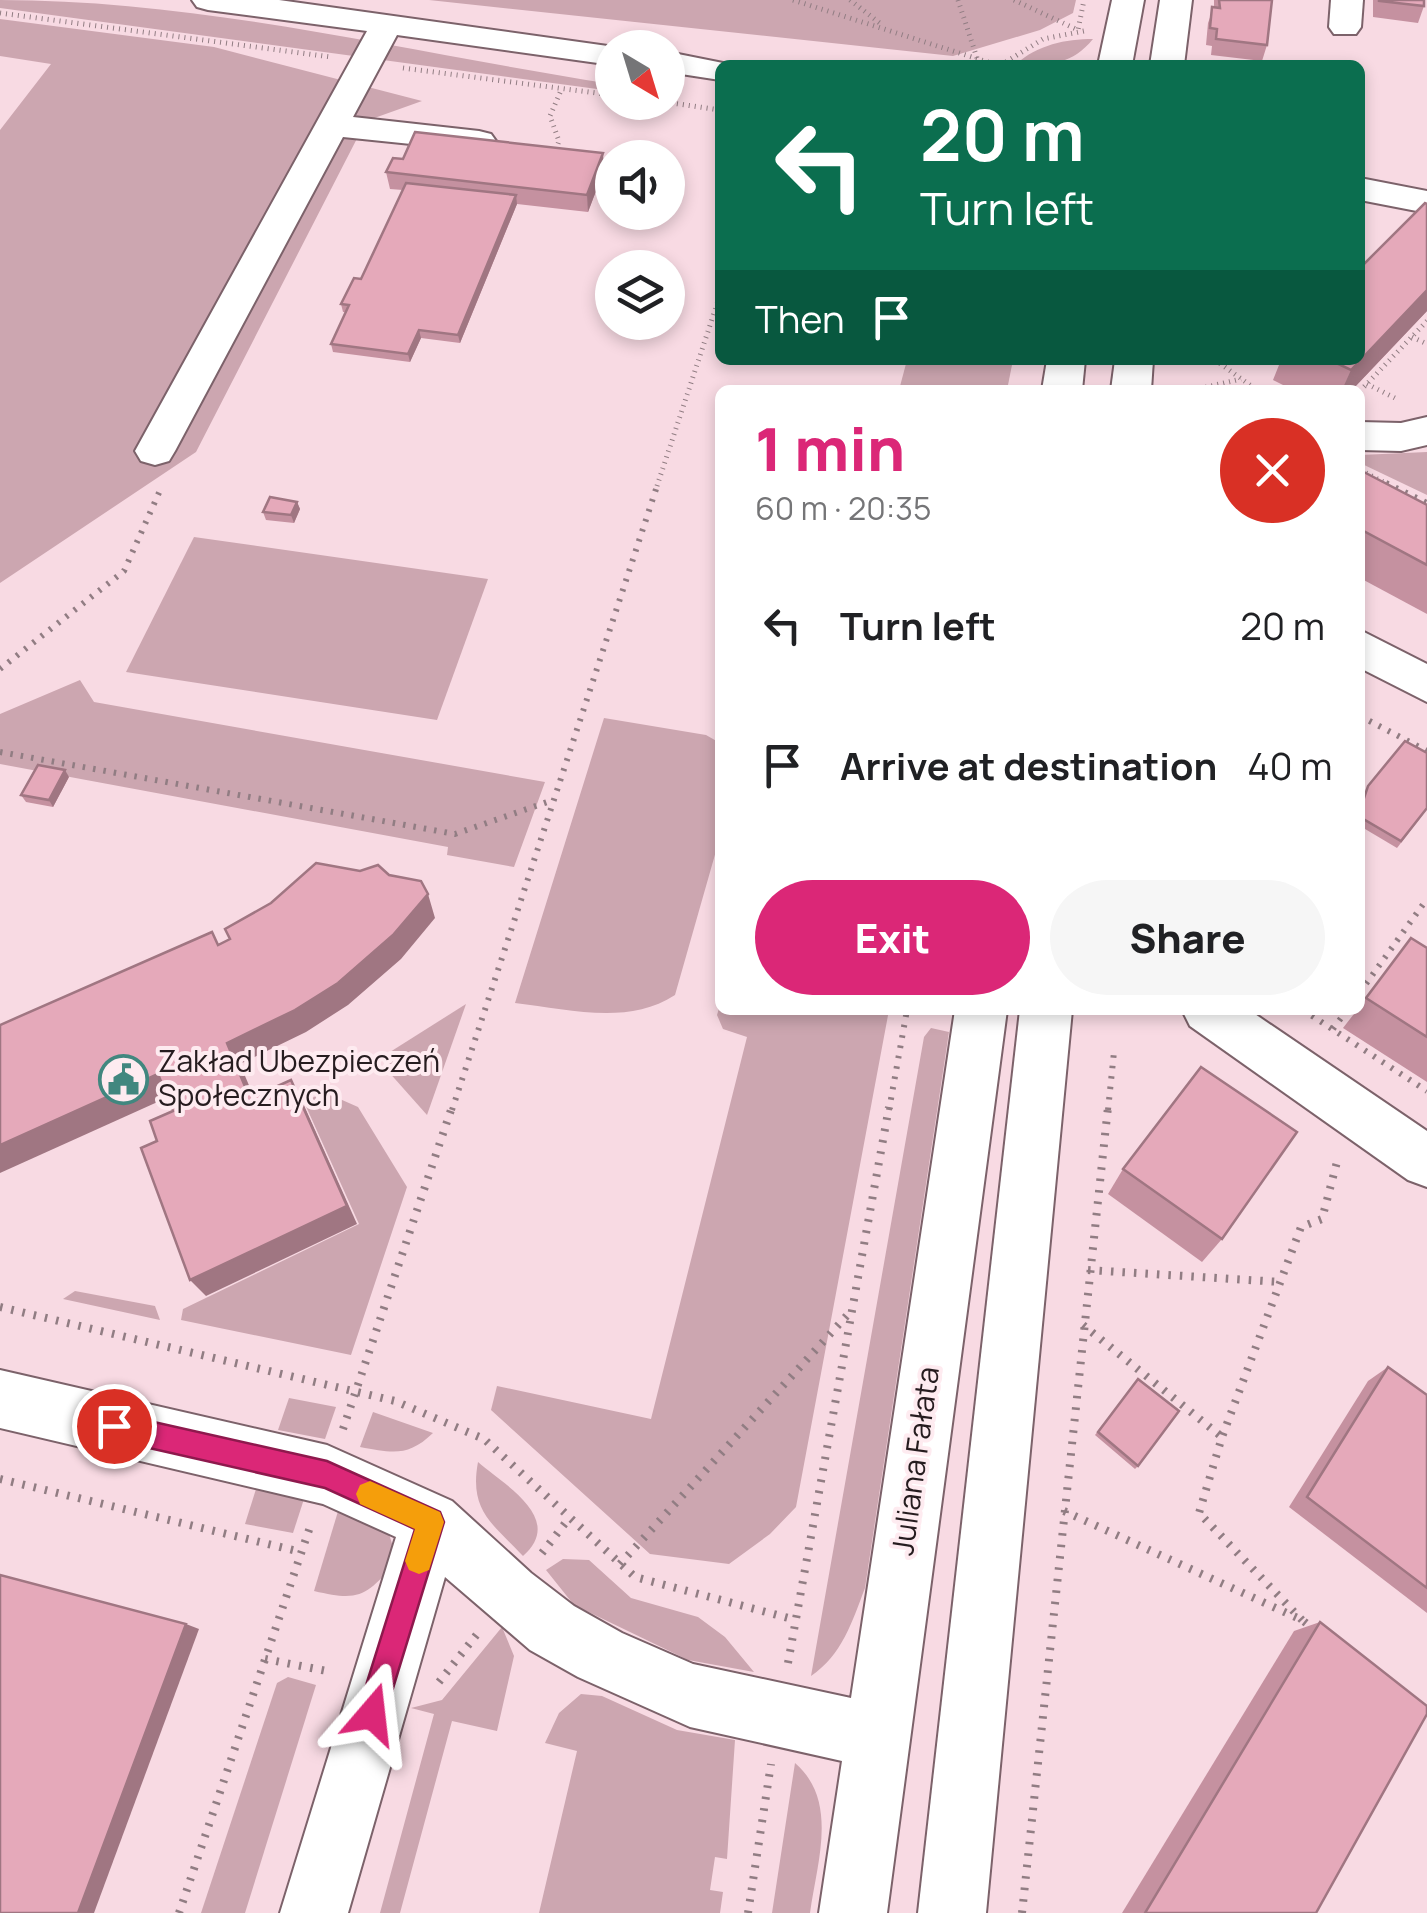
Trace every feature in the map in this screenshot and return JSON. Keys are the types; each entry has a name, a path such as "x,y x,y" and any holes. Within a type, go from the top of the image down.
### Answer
{"street":[{"path":"208,0 595,53"},
{"path":"1117,51 1128,0"},
{"path":"1168,60 1176,0"},
{"path":"154,452 387,24"},
{"path":"685,65 715,69"},
{"path":"331,125 505,144"},
{"path":"1365,190 1427,202"},
{"path":"1365,436 1401,437 1427,431"},
{"path":"1365,651 1427,685"},
{"name":"Juliana Fałata","path":"853,1913 980,1015"},
{"path":"952,1913 1045,1015"},
{"path":"1215,1015 1427,1162"},
{"path":"0,1398 327,1475 430,1522 509,1595 552,1628 600,1655 690,1695 876,1736"},
{"path":"314,1913 430,1522"}],"path":[{"path":"793,0 984,60"},
{"path":"850,0 886,28"},
{"path":"958,0 978,58"},
{"path":"1014,0 1117,51"},
{"path":"1078,30 1084,0"},
{"path":"0,13 595,93"},
{"path":"1007,60 1043,39 1078,30"},
{"path":"550,165 559,141 550,116 562,88"},
{"path":"685,105 715,109"},
{"path":"179,1913 555,800 715,310"},
{"path":"1365,386 1427,320"},
{"path":"1412,336 1427,344"},
{"path":"1222,365 1250,385"},
{"path":"1216,385 1242,379"},
{"path":"0,670 124,571 164,482 154,452"},
{"path":"1365,473 1427,503"},
{"path":"1365,719 1427,751"},
{"path":"0,752 455,834 555,800"},
{"path":"1365,985 1427,898"},
{"path":"748,1913 779,1713 906,1015"},
{"path":"1311,1015 1427,1091"},
{"path":"1333,1030 1344,1015"},
{"path":"1022,1913 1114,1052"},
{"path":"1330,1641 1302,1620 1200,1513 1222,1437 1300,1227 1322,1219 1342,1143"},
{"path":"1088,1270 1280,1282"},
{"path":"0,1307 396,1400 484,1439 635,1577 796,1620"},
{"path":"620,1564 853,1310"},
{"path":"1083,1324 1222,1437"},
{"path":"0,1479 301,1552"},
{"path":"1064,1511 1302,1620"}],"shaded area":[{"path":"0,0 77,2 231,18 595,81 595,89 0,8"},
{"path":"429,0 1076,0 1073,13 1040,30 953,56"},
{"path":"0,19 214,47 422,101 366,121 196,452 0,583 0,130 51,64 0,56"},
{"path":"1093,39 1067,59 1022,60 1052,44"},
{"path":"906,365 1012,365 1008,385 900,385"},
{"path":"1427,452 1427,495 1365,465 1365,455"},
{"path":"194,537 488,579 437,720 126,672"},
{"path":"80,680 94,702 545,782 514,867 447,855 448,847 0,764 0,714"},
{"path":"604,718 706,735 715,740 715,855 675,995 657,1004 618,1013 515,1003"},
{"path":"466,1004 427,1115 387,1070 390,1052"},
{"path":"717,1015 888,1015 796,1507 770,1534 729,1564 650,1554 491,1410 497,1386 651,1419 747,1037 723,1029"},
{"path":"931,1028 949,1032 865,1588 838,1648 811,1676 924,1037"},
{"path":"324,1092 358,1107 407,1187 351,1355 181,1320 183,1309 359,1224 304,1102"},
{"path":"75,1291 155,1306 160,1320 63,1299"},
{"path":"289,1398 336,1407 325,1439 278,1430"},
{"path":"373,1412 433,1433 408,1450 360,1447"},
{"path":"478,1462 516,1493 535,1516 538,1529 523,1556 480,1505"},
{"path":"256,1489 304,1499 293,1533 245,1524"},
{"path":"339,1508 386,1524 397,1560 370,1589 353,1596 314,1591"},
{"path":"563,1559 589,1560 631,1598 698,1617 725,1637 754,1672 688,1660 574,1605 546,1570"},
{"path":"502,1627 514,1656 497,1731 452,1721 400,1913 380,1913 434,1714 411,1708 442,1700"},
{"path":"288,1677 316,1685 245,1913 201,1913 277,1683"},
{"path":"581,1694 602,1696 677,1730 735,1740 727,1859 715,1857 710,1890 723,1892 720,1913 539,1913 577,1751 545,1743 559,1713"},
{"path":"795,1763 809,1778 817,1795 822,1833 820,1853 810,1913 772,1913"}],"building":[{"path":"1219,0 1272,0 1267,45 1216,39 1217,29 1210,28 1212,7 1220,8"},
{"path":"1424,0 1424,6 1379,1"},
{"path":"415,132 595,152 595,174 587,195 386,172 393,158 403,159"},
{"path":"406,183 516,195 458,335 419,330 408,354 331,344 349,305 341,304 354,278 361,279"},
{"path":"1427,204 1427,290 1365,355 1365,263"},
{"path":"1365,473 1427,505 1427,565 1365,532"},
{"path":"270,497 297,502 291,515 263,512"},
{"path":"1405,741 1427,753 1427,808 1401,841 1365,820 1368,786"},
{"path":"38,765 65,770 49,800 21,795"},
{"name":"Zakład Ubezpieczeń Społecznych","path":"316,863 360,871 378,865 389,875 421,881 428,894 393,935 338,983 295,1010 227,1043 246,1089 260,1094 291,1080 347,1206 190,1280 141,1148 157,1141 150,1121 173,1111 158,1074 0,1145 0,1025 212,932 218,945 230,939 225,929 271,903"},
{"path":"1411,938 1427,948 1427,1037 1366,998"},
{"path":"1201,1067 1297,1132 1222,1239 1123,1169"},
{"path":"1388,1367 1427,1395 1427,1588 1307,1497"},
{"path":"1138,1379 1179,1411 1138,1466 1098,1432"},
{"path":"0,1575 186,1624 78,1913 0,1913"},
{"path":"1320,1622 1427,1706 1427,1714 1316,1913 1145,1913"}],"slow traffic":[{"path":"370,1494 430,1522 419,1561"}],"place":[{"name":"Zakład Ubezpieczeń Społecznych","path":"123,1079"}],"route":[{"path":"114,1426 327,1475 430,1522 372,1714"}]}
